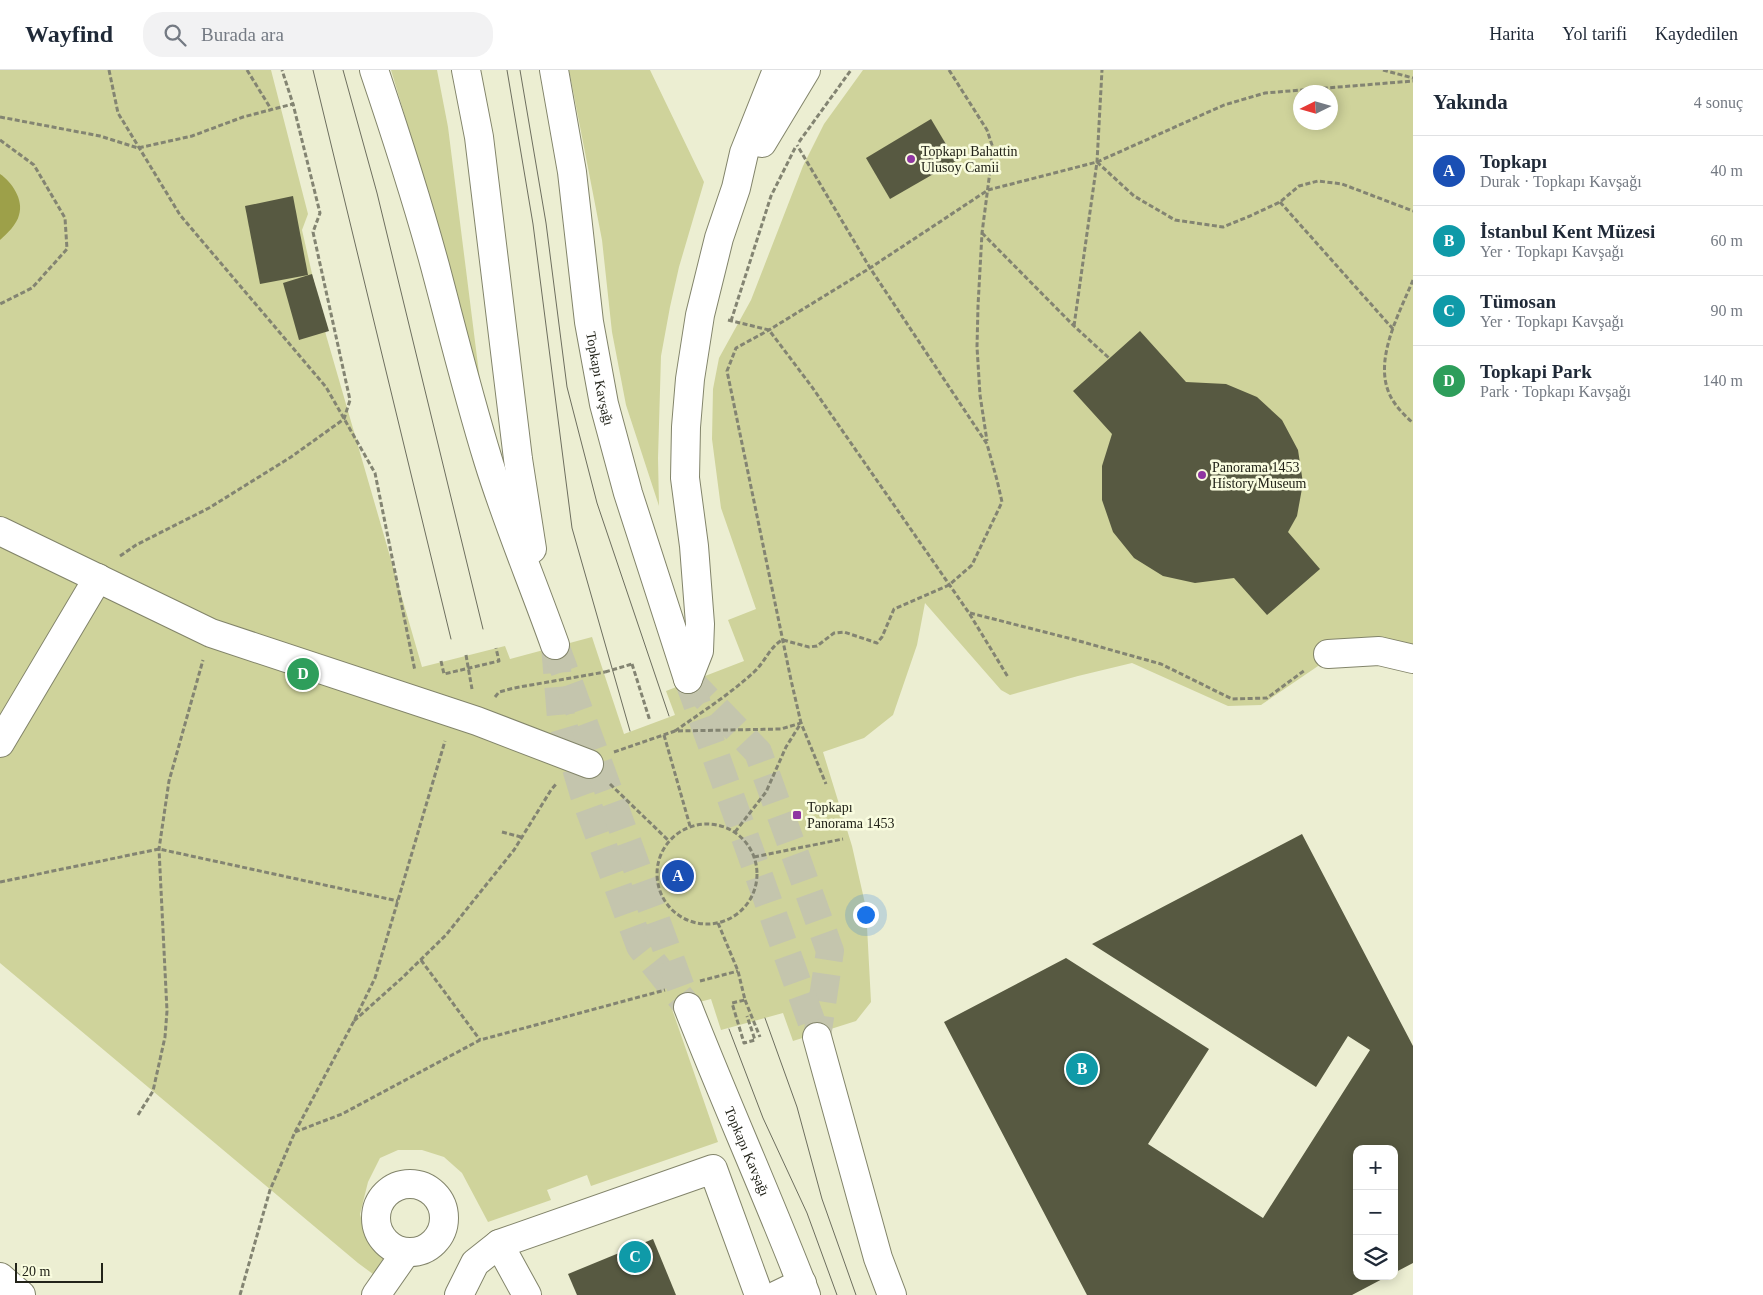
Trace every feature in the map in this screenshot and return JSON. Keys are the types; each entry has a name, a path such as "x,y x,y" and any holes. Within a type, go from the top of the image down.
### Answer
{"main road":[{"path":"374,70 398,141 429,246 488,460 503,507 555,645 528,528 479,137 466,70"},
{"name":"Topkapı Kavşağı","path":"554,70 572,172 589,322 604,404 628,494 688,679 699,651 700,624 686,478 686,426 690,379 700,315"},
{"path":"700,315 719,238 736,188 744,153 777,70"},
{"path":"736,188 806,70"},
{"path":"0,531 210,633 465,718 589,764"},
{"path":"0,743 98,578"},
{"path":"1328,654 1379,651 1413,659"},
{"name":"Topkapı Kavşağı","path":"680,998 772,1208 804,1289"},
{"path":"818,1037 878,1258 892,1295"},
{"path":"459,1295 476,1264 499,1244 713,1169 760,1295"},
{"path":"499,1244 527,1295"},
{"path":"376,1295 406,1252"},
{"path":"0,1277 21,1295"},
{"path":"776,1295 804,1289"}],"path":[{"path":"110,70 118,112 180,215 326,387 375,473 421,703"},
{"path":"247,70 271,110"},
{"path":"98,578 116,559 136,545 209,508 291,457 344,419 350,400 313,232 320,213 293,104 282,70"},
{"path":"731,321 771,196 797,145 851,70"},
{"path":"354,1021 446,934 514,850 551,790 565,775 614,752 675,731 741,684 756,670 775,644 782,640 809,647 816,646 834,633 844,632 877,643 882,637 894,610 949,585 972,565 1002,502 987,444 980,395 977,347 979,269 993,148 986,130 949,70"},
{"path":"1074,326 1098,162 1102,70"},
{"path":"1383,70 1413,79"},
{"path":"826,784 801,723 782,640 727,371 736,348 870,268 988,190 1098,162 1224,106 1265,93 1413,79"},
{"path":"0,116 100,136 138,148 192,136 243,117 293,104"},
{"path":"0,140 34,165 65,218 67,249 32,288 0,304"},
{"path":"797,145 870,268 987,444"},
{"path":"1098,162 1134,196 1175,220 1223,227 1280,202 1298,186 1318,180 1342,184 1413,211"},
{"path":"1280,202 1393,329"},
{"path":"982,233 1074,326 1109,358"},
{"path":"1413,280 1386,348 1385,371 1389,393 1402,414 1413,423"},
{"path":"700,315 769,330 812,387 969,613 1008,677"},
{"path":"969,613 1161,664 1232,699 1266,698 1328,654"},
{"path":"138,1115 153,1091 165,1037 167,1011 159,849 169,781 210,633"},
{"path":"441,661 444,674 499,661 496,648"},
{"path":"240,1295 270,1190 295,1132 375,978 398,901 465,718 499,692 605,672 632,664 650,721"},
{"path":"675,731 781,729 801,723"},
{"path":"735,832 766,792 786,747 801,723"},
{"path":"664,735 690,826"},
{"path":"589,764 669,841"},
{"path":"705,823 721,825 735,832 746,843 754,856 757,871 756,885 751,898 731,918 718,923 702,924 687,920 674,912 664,900 658,885 657,870 660,854 678,832 690,826 705,823"},
{"path":"502,832 521,837"},
{"path":"754,856 843,839"},
{"path":"0,882 159,849 398,901"},
{"path":"718,923 738,970 745,1000 760,1037"},
{"path":"420,960 480,1040"},
{"path":"700,981 738,970"},
{"path":"295,1132 342,1114 480,1040 680,998"},
{"path":"745,1000 732,1003 744,1043 755,1040 747,1016"}],"green space":[{"path":"0,70 271,70 308,214 302,230 326,335 422,667 505,646 510,659 592,637 624,734 675,715 666,691 744,661 728,620 756,609 721,508 712,439 713,389 719,358 751,300 803,166 824,124 863,70 1413,70 1413,668 1390,663 1321,664 1261,705 1228,706 1132,663 1010,695 1001,690 925,603 917,645 893,715 864,738 823,752 852,846 866,908 871,1002 856,1021 793,1041 783,1013 721,1030 711,999 672,1009 718,1142 591,1186 587,1175 547,1190 551,1200 488,1222 462,1173 444,1157 422,1150 398,1150 380,1158 368,1182 360,1214 366,1239 387,1260 377,1277 0,963"},
{"path":"391,70 437,70 448,127 482,397 434,213"},
{"path":"569,70 650,70 704,182 679,267 661,356 658,458 659,506 626,405 612,332 602,240"}],"shaded area":[{"path":"0,174 16,192 20,209 14,225 0,240"}],"building":[{"name":"Topkapı Bahattin Ulusoy Camii","path":"931,119 956,161 890,199 866,158"},
{"path":"293,196 308,275 260,284 245,206"},
{"path":"312,274 329,331 299,340 283,283"},
{"name":"Panorama 1453 History Museum","path":"1140,331 1186,382 1226,384 1257,397 1282,420 1298,450 1303,483 1297,516 1288,532 1320,569 1267,615 1234,578 1195,583 1163,576 1134,558 1113,532 1102,500 1102,466 1112,434 1073,391"},
{"path":"1302,834 1413,1046 1413,1263 1398,1271 1398,1145 1353,1145 1353,1280 1380,1280 1352,1295 1087,1295 944,1022 1066,958 1209,1049 1148,1144 1263,1218 1370,1050 1348,1036 1316,1087 1092,944"},
{"path":"653,1239 676,1295 577,1295 568,1274"}],"tunnel":[{"path":"555,645 561,718 584,795 640,946 688,1007"},
{"path":"555,645 688,1007"},
{"path":"688,679 758,752 830,951 817,1037"},
{"path":"688,679 817,1037"}],"tram line":[{"path":"313,70 451,639"},
{"path":"343,70 377,193 483,629"},
{"path":"507,70 533,224 572,528 630,731"},
{"path":"520,70 546,223 567,387 597,503 669,716"},
{"path":"765,1018 797,1107 822,1199 856,1295"},
{"path":"729,1029 763,1118 807,1213 837,1295"}],"place":[{"name":"Topkapı Bahattin Ulusoy Camii","path":"911,159"},
{"name":"Panorama 1453 History Museum","path":"1202,475"},
{"name":"Topkapi Park","path":"303,674"},
{"name":"Topkapı Panorama 1453","path":"797,815"},
{"name":"Topkapı","path":"678,876"},
{"name":"İstanbul Kent Müzesi","path":"1082,1069"},
{"name":"Tümosan","path":"635,1257"}]}
